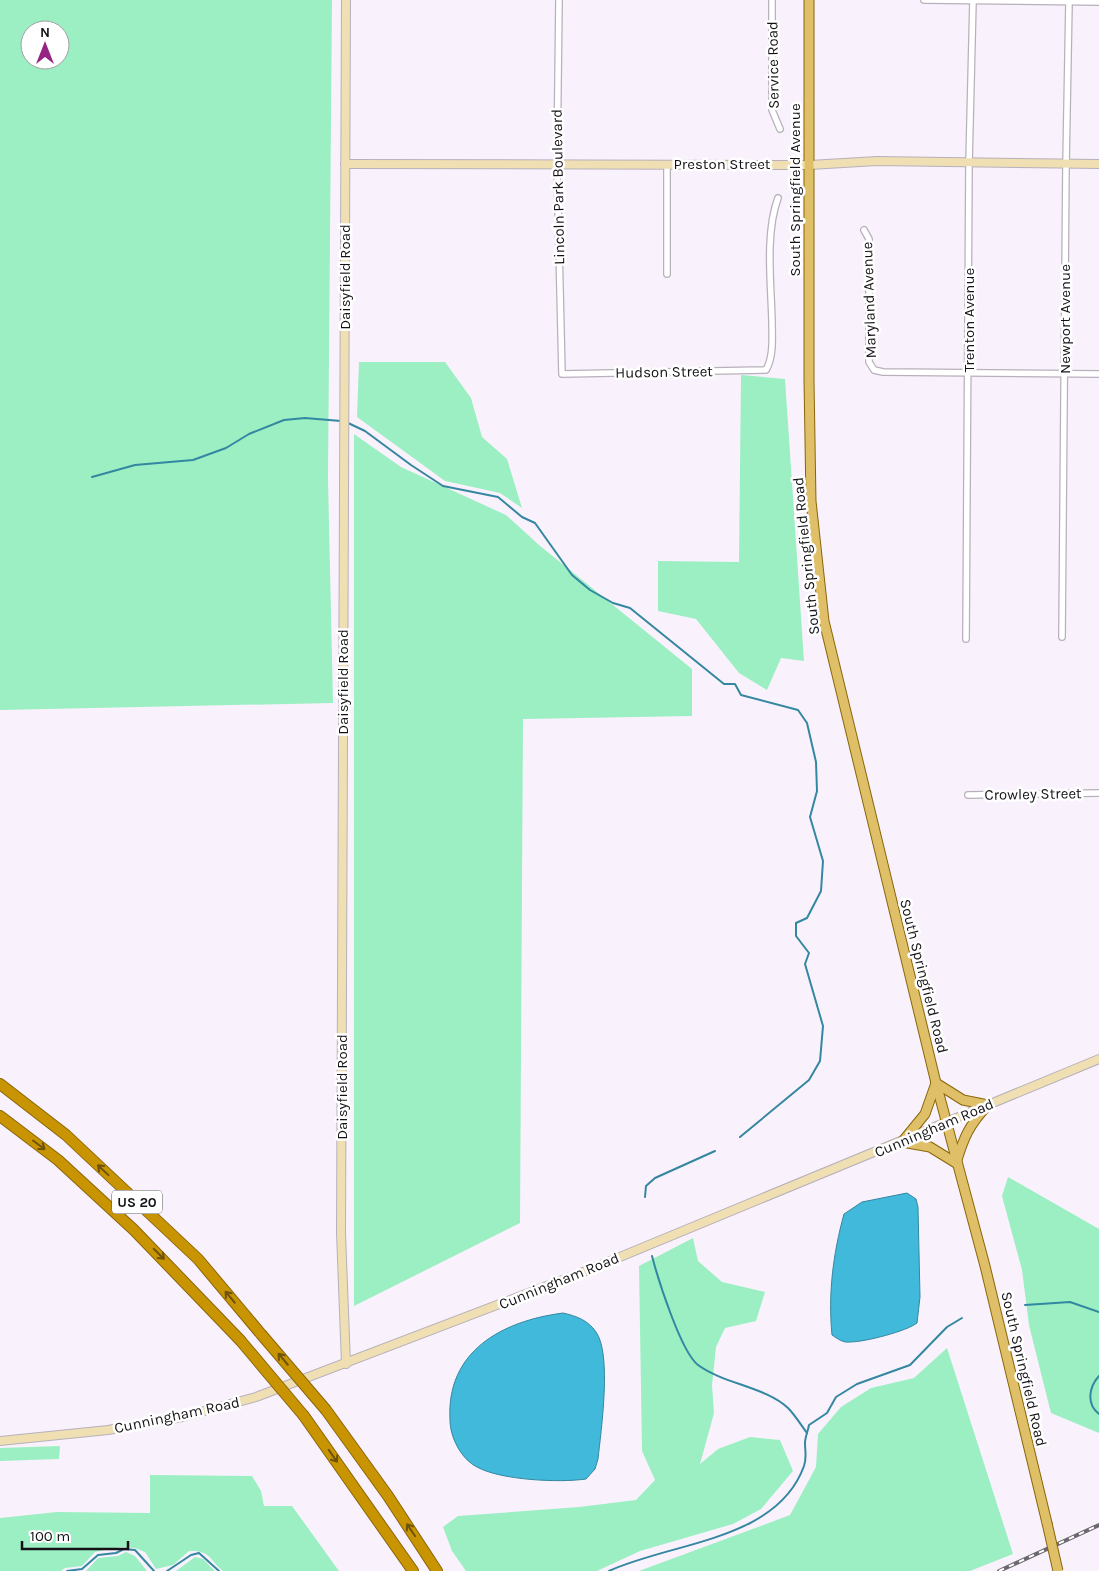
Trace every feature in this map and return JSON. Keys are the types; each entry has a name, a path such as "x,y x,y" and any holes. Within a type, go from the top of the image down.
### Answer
{"highway":[{"name":"US 20","path":"0,1084 66,1135 191,1252 326,1410 388,1496 437,1571"},
{"name":"US 20","path":"0,1116 58,1160 134,1230 195,1291 240,1340 304,1416 413,1571"}],"main road":[{"name":"South Springfield Avenue","path":"809,0 809,380"},
{"name":"South Springfield Road","path":"809,380 812,501 824,621 946,1124 985,1266 1058,1571"},
{"path":"936,1083 963,1100 988,1105 972,1122 964,1137 956,1163 930,1147 902,1142 925,1114 936,1083"}],"street":[{"name":"Daisyfield Road","path":"346,0 341,1233 346,1364"},
{"name":"Lincoln Park Boulevard","path":"559,0 557,165 562,374"},
{"name":"Service Road","path":"772,0 772,110 780,129"},
{"path":"924,0 1099,2"},
{"name":"Trenton Avenue","path":"966,639 969,163 973,0"},
{"name":"Newport Avenue","path":"1062,636 1069,2"},
{"name":"Preston Street","path":"345,164 810,165 877,161 1099,164"},
{"path":"667,274 668,164"},
{"name":"Hudson Street","path":"562,374 766,370 770,362 772,334 771,225 778,198"},
{"name":"Maryland Avenue","path":"864,230 869,239 870,362 874,370 884,372 969,373"},
{"path":"969,373 1099,374"},
{"name":"Crowley Street","path":"968,795 1099,793"},
{"name":"Cunningham Road","path":"0,1441 108,1430 182,1417 256,1397 586,1271 946,1124 1099,1059"}],"green space":[{"path":"0,0 332,0 328,479 333,703 0,710"},
{"path":"359,362 445,362 471,398 482,437 507,459 522,508 500,493 445,481 357,417"},
{"path":"741,375 785,379 804,661 781,658 767,690 739,673 696,619 658,611 658,561 739,562"},
{"path":"354,434 401,467 506,515 539,545 692,669 692,716 523,719 520,1223 354,1306"},
{"path":"1008,1177 1099,1229 1099,1433 1051,1413 1029,1325 1022,1270 1002,1196"},
{"path":"693,1238 698,1261 722,1282 765,1292 756,1321 725,1328 716,1347 712,1385 714,1413 700,1464 718,1449 750,1437 780,1440 793,1471 761,1509 733,1524 640,1551 597,1571 466,1571 452,1551 443,1527 458,1516 579,1507 636,1500 655,1480 642,1451 639,1266"},
{"path":"947,1348 1013,1554 970,1571 639,1571 790,1515 816,1467 818,1434 841,1407 871,1388 914,1378"},
{"path":"60,1446 59,1459 0,1461 0,1448"},
{"path":"150,1475 252,1476 261,1491 264,1506 292,1506 339,1571 223,1571 209,1556 196,1551 189,1551 173,1565 156,1569 145,1552 135,1548 121,1547 95,1552 82,1566 65,1568 61,1571 0,1571 0,1518 57,1512 150,1513"},
{"path":"126,1552 135,1556 147,1571 86,1571 98,1558 118,1556"},
{"path":"195,1557 203,1559 215,1571 176,1571"}],"water":[{"path":"907,1193 916,1199 918,1207 920,1297 917,1323 895,1333 857,1342 845,1342 832,1335 831,1320 831,1289 834,1259 844,1214 862,1202"},
{"path":"563,1313 577,1317 589,1324 596,1332 601,1343 604,1393 598,1459 595,1469 586,1479 561,1481 514,1478 477,1467 461,1453 452,1433 450,1420 451,1396 457,1375 468,1358 482,1344 499,1332 519,1323"}],"waterway":[{"path":"92,477 135,465 193,460 226,448 249,434 284,420 305,418 341,421"},
{"path":"346,422 365,431 443,486 498,497 522,517 535,523 572,575 590,590 613,603 630,608 724,684 735,684 741,695 798,710 807,723 816,762 817,791 810,817 823,861 821,891 807,918 796,923 796,936 809,953 805,964 823,1026 820,1061 809,1080 740,1137"},
{"path":"645,1197 646,1186 655,1178 715,1151"},
{"path":"652,1256 671,1314 691,1358 698,1365 720,1377 757,1390 779,1401 791,1411 807,1433"},
{"path":"1025,1305 1070,1302 1099,1312"},
{"path":"609,1571 634,1561 720,1536 747,1525 771,1510 790,1491 804,1466 806,1457 805,1441 809,1425 827,1413 836,1397 857,1384 910,1365 947,1327 962,1318"},
{"path":"1099,1376 1093,1385 1090,1395 1092,1405 1099,1414"},
{"path":"67,1571 82,1569 98,1555 116,1553 124,1549 135,1550 154,1571"},
{"path":"167,1571 191,1555 199,1553 219,1571"}],"railway":[{"path":"999,1571 1099,1525"}]}
